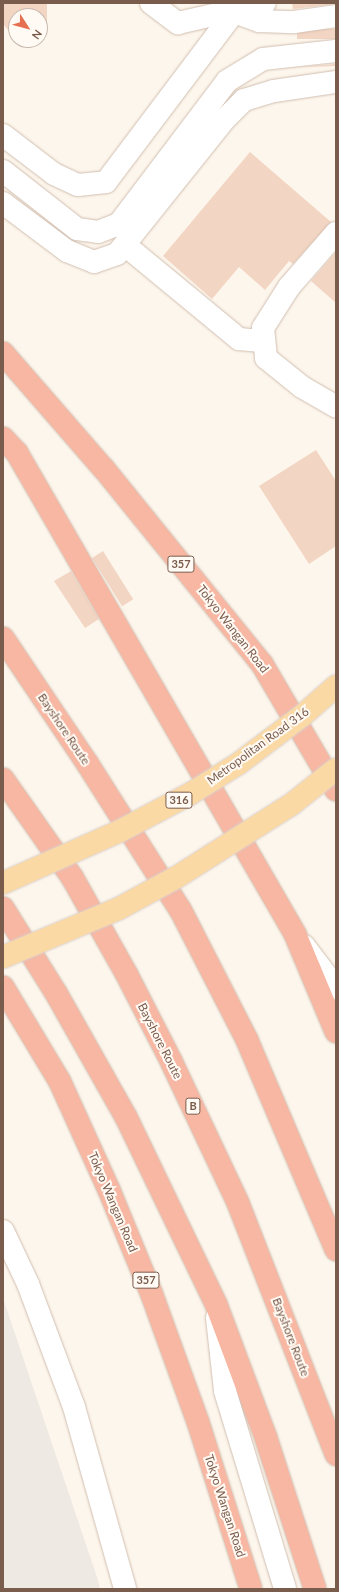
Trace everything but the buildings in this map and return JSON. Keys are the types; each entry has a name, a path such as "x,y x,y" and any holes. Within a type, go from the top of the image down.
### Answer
{"highway":[{"name":"Tokyo Wangan Road","path":"3,353 104,469 262,664 336,790"},
{"path":"3,438 17,452 108,613 295,934 336,1032"},
{"name":"Bayshore Route","path":"3,638 87,763 181,911 247,1040 336,1250"},
{"name":"Bayshore Route","path":"3,779 72,877 127,975 178,1075 241,1210 336,1455"},
{"path":"3,908 56,993 126,1117 216,1304 266,1438 315,1589"},
{"name":"Tokyo Wangan Road","path":"3,987 60,1082 109,1190 152,1295 198,1422 251,1589"}],"main road":[{"name":"Metropolitan Road 316","path":"3,883 120,831 190,794 238,764 303,715 336,686"},
{"path":"3,957 118,909 177,877 292,804 336,768"}],"lane":[{"path":"151,3 178,23 231,6 265,3"},
{"path":"231,6 259,21 294,22 336,16"},
{"path":"3,135 54,174 78,185 106,182 231,6"},
{"path":"3,171 77,229 98,232 119,224 227,82 263,59 336,51"},
{"path":"3,203 67,252 94,262 117,254 224,120 244,100 274,91 336,82"},
{"path":"336,233 289,287 263,328 266,358 302,387 336,407"},
{"path":"125,245 239,340 264,341"},
{"path":"295,934 336,988"},
{"path":"3,1231 28,1284 74,1407 125,1589"},
{"path":"216,1304 225,1391 285,1589"}],"shaded area":[{"path":"3,1298 98,1580 100,1589 3,1589"}]}
